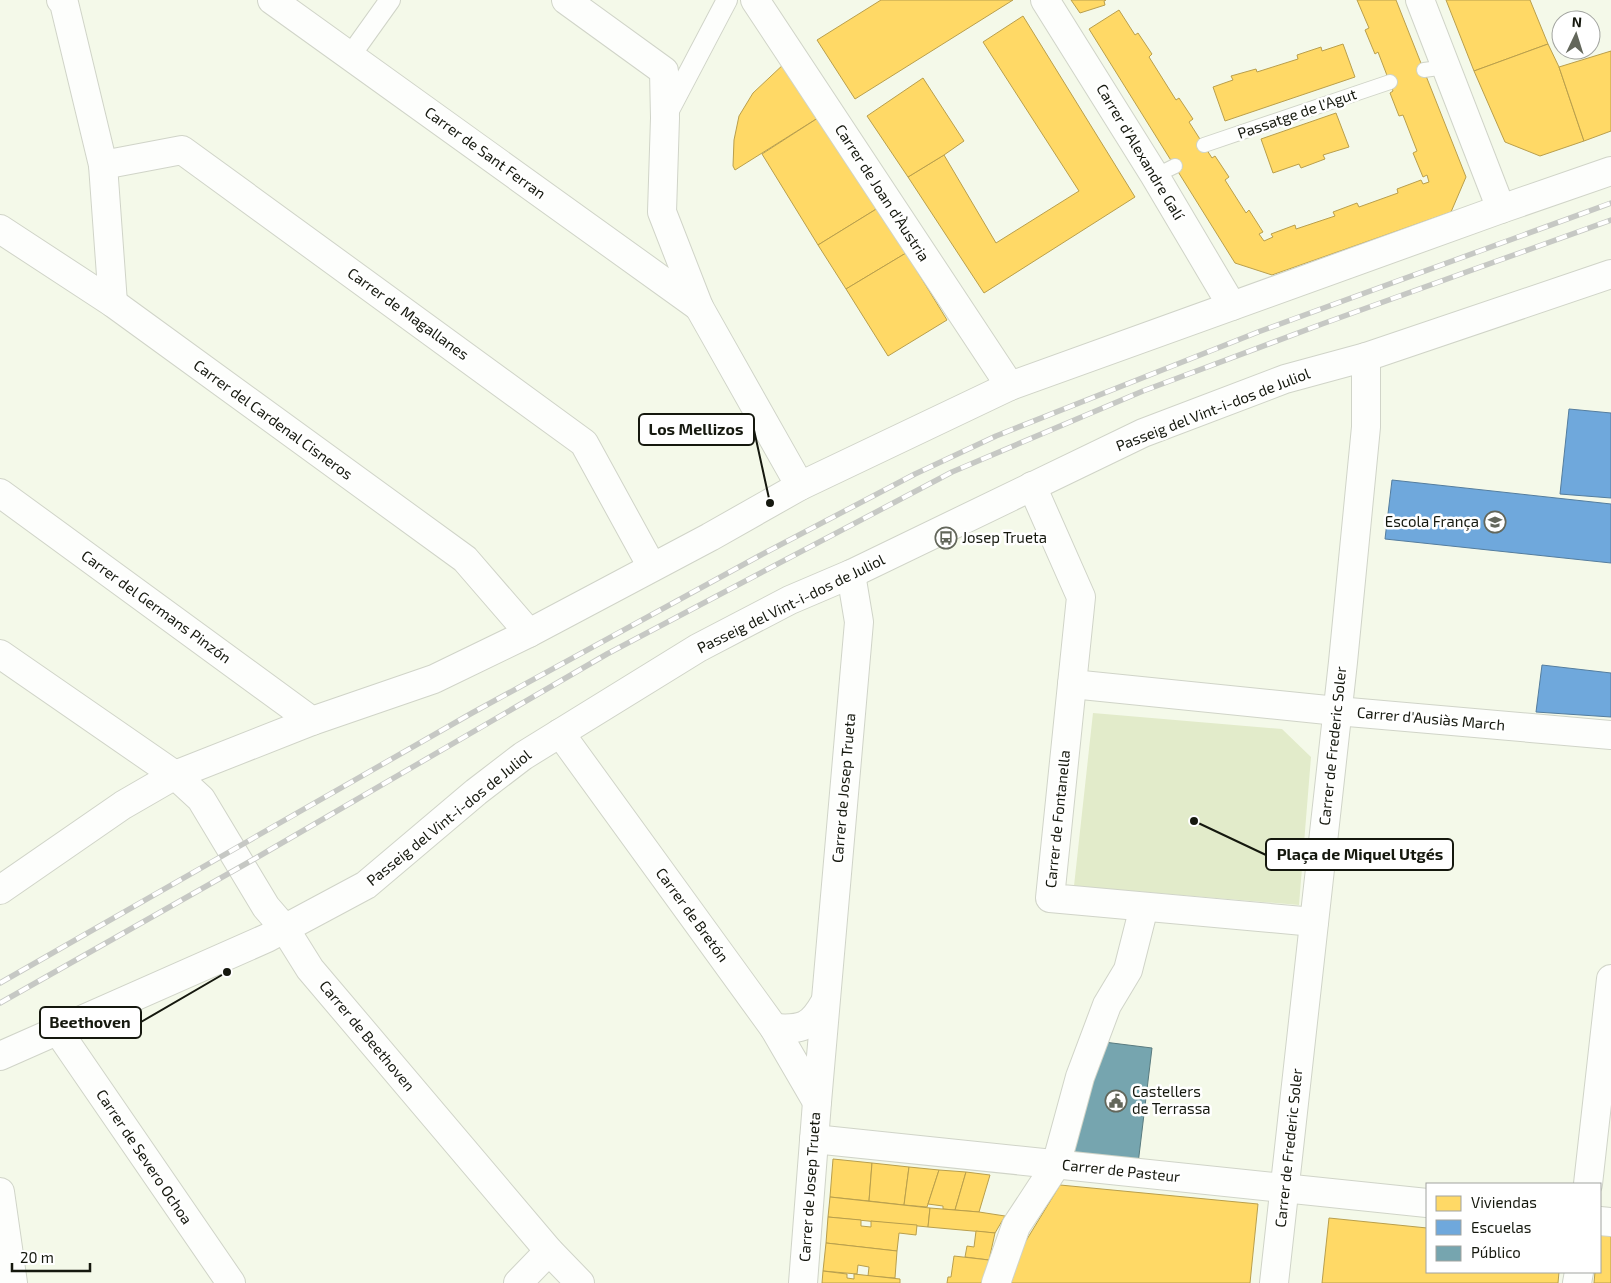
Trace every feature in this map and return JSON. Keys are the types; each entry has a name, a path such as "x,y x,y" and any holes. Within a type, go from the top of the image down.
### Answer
{"street":[{"path":"61,0 64,3 103,165 113,303"},
{"name":"Carrer de Sant Ferran","path":"272,0 699,307"},
{"path":"350,56 390,0"},
{"path":"566,0 664,72 665,118 662,212 699,307 800,486"},
{"path":"665,118 727,0"},
{"name":"Carrer de Joan d'Àustria","path":"755,0 1010,386"},
{"name":"Carrer d'Alexandre Galí","path":"1046,0 1165,171 1232,306"},
{"path":"1420,0 1435,68 1501,209"},
{"name":"Carrer de Magallanes","path":"103,165 182,150 584,443 652,567"},
{"path":"0,890 123,805 175,775 312,721 434,679 529,633 800,486 1010,386 1611,171"},
{"name":"Carrer del Cardenal Cisneros","path":"0,228 113,303 464,559 529,633"},
{"name":"Passeig del Vint-i-dos de Juliol","path":"2,1056 285,929 366,885 476,792 523,756 698,648 790,600 851,574 1143,433 1285,379 1366,357 1611,274"},
{"name":"Carrer de Frederic Soler","path":"1274,1283 1337,711 1366,427 1366,357"},
{"name":"Carrer de Fontanella","path":"1032,486 1081,597 1050,898 1314,922"},
{"name":"Carrer del Germans Pinzón","path":"0,494 312,721"},
{"name":"Carrer de Josep Trueta","path":"802,1283 859,622 851,574"},
{"name":"Carrer de Beethoven","path":"0,654 175,775 201,799 266,907 285,929 310,969 549,1251 580,1283"},
{"name":"Carrer d'Ausiàs March","path":"1072,684 1611,736"},
{"name":"Carrer de Bretón","path":"560,733 774,1028 817,1102"},
{"path":"996,1283 1016,1226 1056,1165 1080,1077 1107,1005 1128,970 1144,907"},
{"path":"1588,1183 1611,979"},
{"path":"774,1028 790,1029 805,1025 820,1012 825,1002"},
{"name":"Carrer de Severo Ochoa","path":"58,1031 231,1283"},
{"name":"Carrer de Pasteur","path":"814,1140 1426,1203"},
{"path":"0,1192 13,1283"},
{"path":"518,1283 549,1251"}],"lane":[{"name":"Passatge de l'Agut","path":"1204,145 1390,82"}],"green space":[{"path":"1093,713 1282,729 1311,757 1299,905 1074,886"}],"building: Viviendas":[{"path":"881,0 1013,0 855,99 817,40"},
{"path":"1071,0 1106,0 1104,1 1105,5 1080,13"},
{"path":"1357,0 1396,0 1466,177 1451,212 1272,275 1235,263 1089,29 1119,10 1135,35 1138,33 1152,54 1149,57 1176,100 1179,98 1193,119 1189,122 1212,158 1215,156 1229,177 1225,180 1246,213 1249,210 1263,232 1259,234 1264,241 1273,237 1271,234 1295,225 1296,229 1335,216 1333,212 1357,203 1359,207 1398,193 1397,189 1421,180 1423,184 1429,182 1427,175 1423,177 1413,153 1417,151 1403,115 1399,116 1390,93 1393,91 1378,52 1375,54 1365,30 1369,28"},
{"path":"1446,0 1530,0 1548,44 1474,71"},
{"path":"1023,16 1135,197 984,293 908,177 944,155 996,243 1079,191 983,42"},
{"path":"1343,44 1355,77 1225,121 1213,87 1233,80 1231,76 1256,69 1257,72 1298,59 1297,55 1321,47 1322,51"},
{"path":"1548,44 1551,50 1551,60 1556,60 1559,67 1584,141 1540,156 1505,142 1474,71"},
{"path":"1611,51 1611,131 1584,141 1559,67 1582,60 1601,60 1601,54"},
{"path":"786,62 821,116 735,170 733,166 734,140 739,116 753,93"},
{"path":"923,78 964,141 908,177 867,116"},
{"path":"1336,113 1349,147 1323,155 1325,159 1301,168 1299,164 1273,173 1261,139"},
{"path":"821,116 878,208 818,245 762,154"},
{"path":"878,208 906,253 846,289 818,245"},
{"path":"906,253 947,320 888,356 846,289"},
{"path":"833,1159 872,1163 869,1201 830,1197"},
{"path":"872,1163 909,1167 904,1205 869,1201"},
{"path":"909,1167 939,1170 927,1207 904,1205"},
{"path":"939,1170 966,1172 955,1210 943,1209 943,1206 928,1204"},
{"path":"966,1172 990,1175 979,1212 955,1210"},
{"path":"1060,1185 1258,1204 1250,1283 1011,1283 1024,1244"},
{"path":"830,1197 930,1208 928,1227 828,1217"},
{"path":"930,1208 1005,1216 995,1233 928,1227"},
{"path":"828,1217 861,1220 861,1226 871,1227 871,1221 917,1225 916,1235 899,1233 897,1251 826,1243"},
{"path":"1329,1218 1426,1228 1426,1273 1559,1273 1558,1283 1322,1283"},
{"path":"976,1231 995,1233 989,1260 965,1257 967,1246 974,1247"},
{"path":"1601,1234 1611,1236 1611,1283 1594,1283 1595,1273 1601,1273"},
{"path":"826,1243 897,1251 895,1278 868,1276 869,1267 858,1265 857,1274 823,1271"},
{"path":"954,1256 989,1260 984,1283 947,1283 948,1277 951,1277"},
{"path":"823,1271 847,1274 847,1278 854,1279 854,1274 900,1279 900,1283 822,1283"}],"building: Escuelas":[{"path":"1569,409 1611,413 1611,498 1560,494"},
{"path":"1392,480 1611,504 1611,563 1385,539"},
{"path":"1542,665 1611,673 1611,717 1536,712"}],"building: Público":[{"name":"Castellers de Terrassa","path":"1104,1042 1152,1048 1138,1164 1071,1155"}],"railway":[{"path":"0,983 472,713 759,556 915,474 996,436 1258,332 1611,203"},
{"path":"0,1003 256,858 607,654 952,472 1143,391 1611,220"}],"place":[{"name":"Los Mellizos","path":"770,503"},
{"name":"Escola França","path":"1495,522"},
{"name":"Josep Trueta","path":"946,538"},
{"name":"Plaça de Miquel Utgés","path":"1194,821"},
{"name":"Beethoven","path":"227,972"},
{"name":"Castellers de Terrassa","path":"1116,1101"}]}
